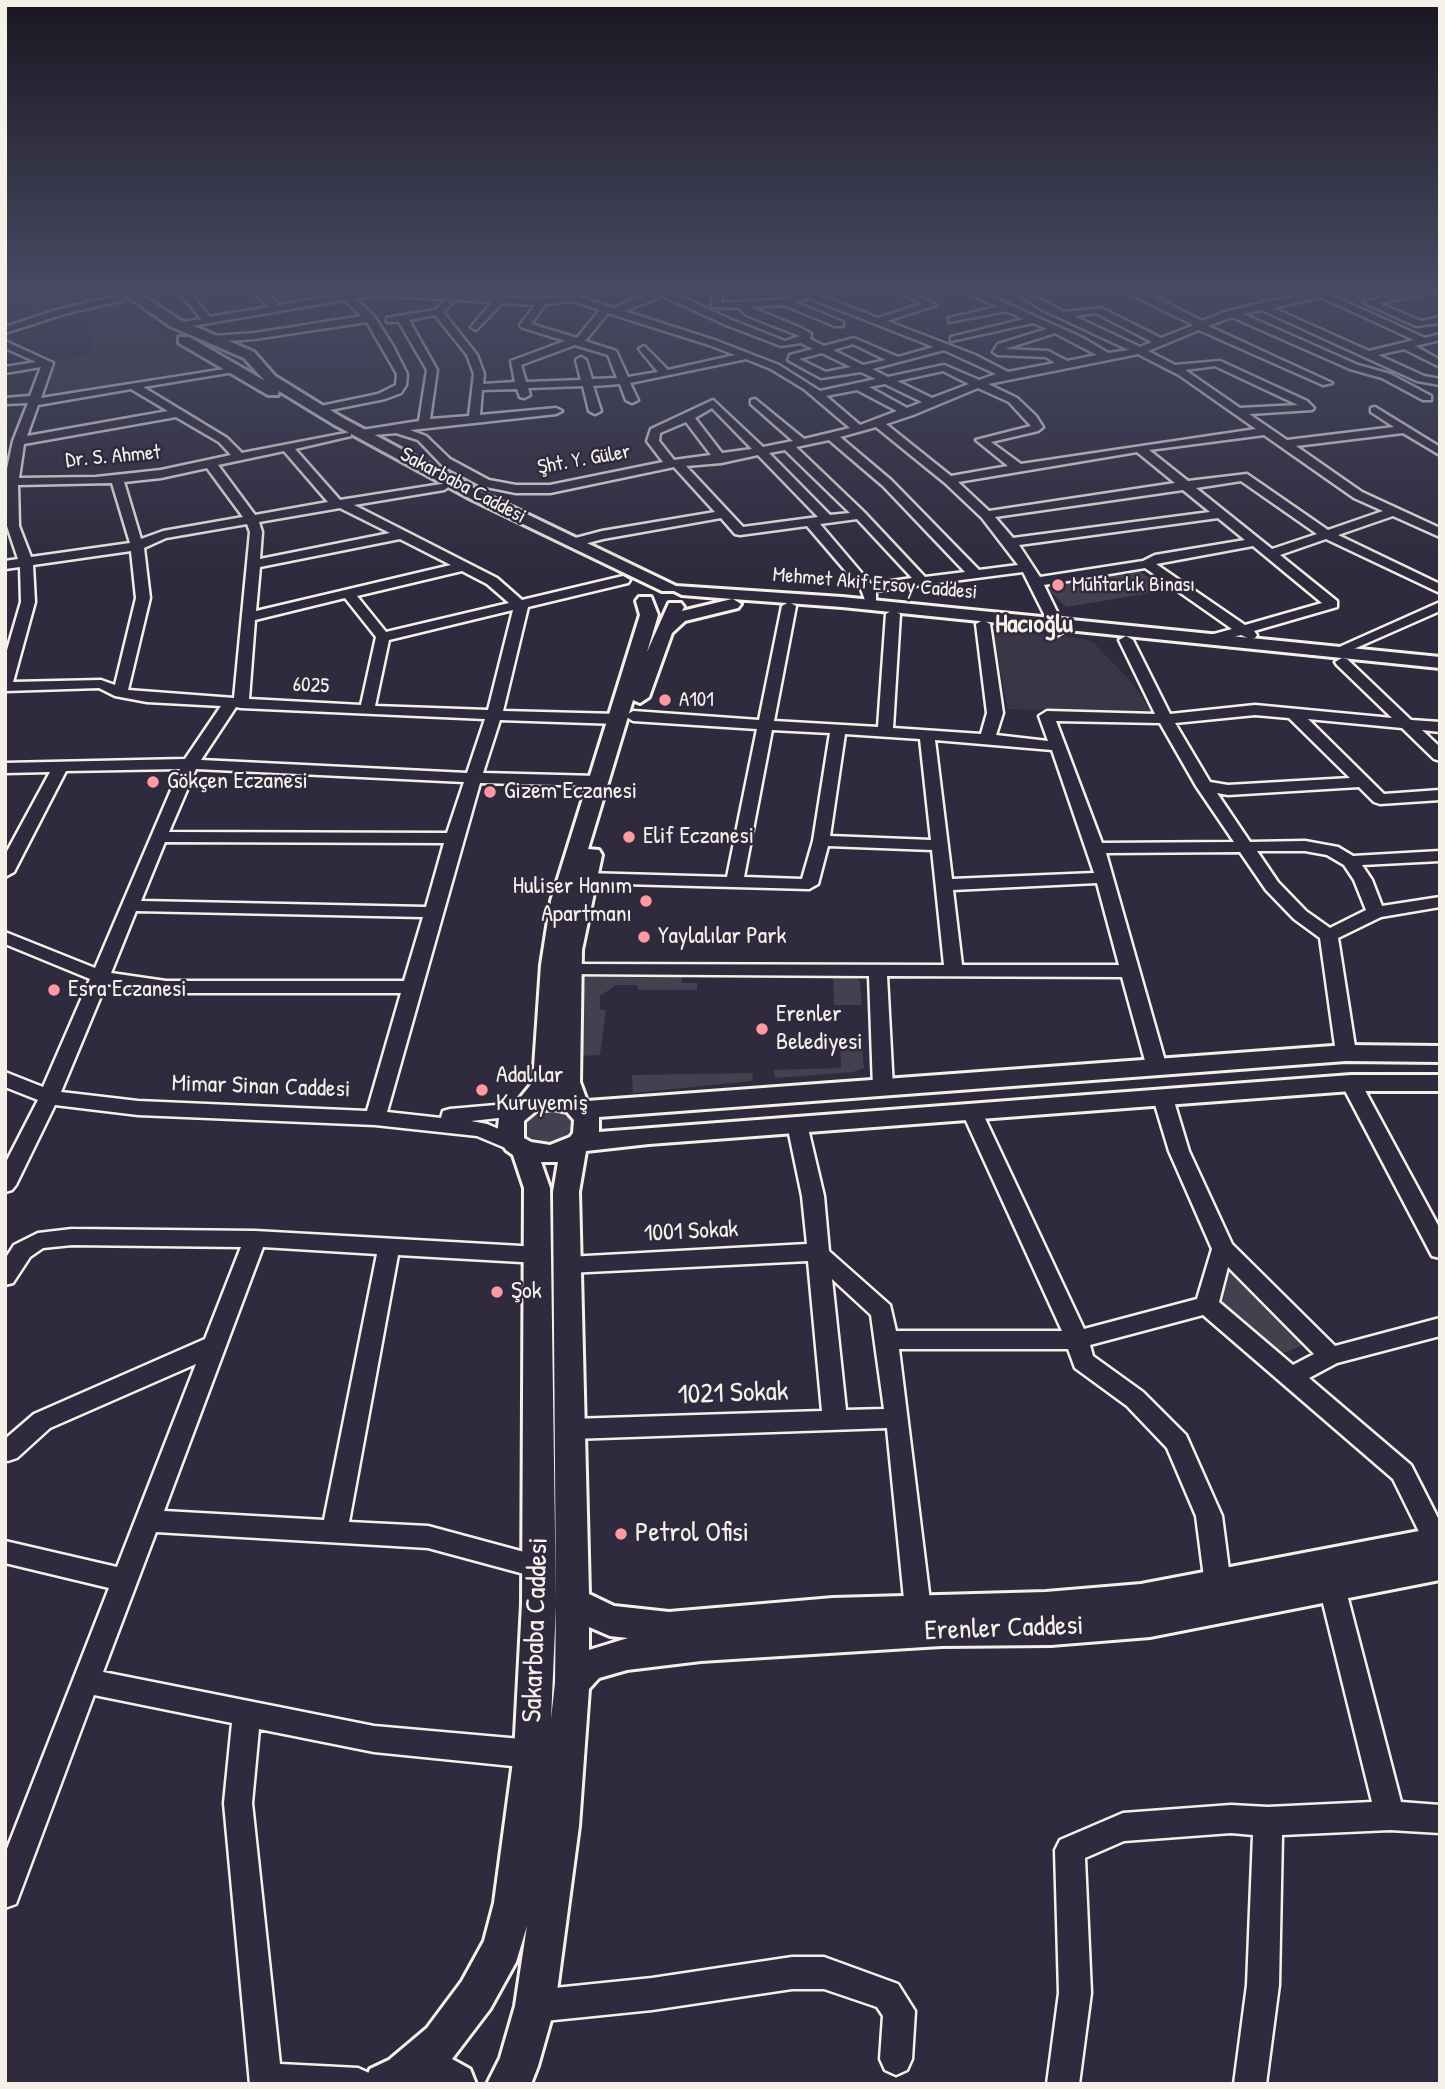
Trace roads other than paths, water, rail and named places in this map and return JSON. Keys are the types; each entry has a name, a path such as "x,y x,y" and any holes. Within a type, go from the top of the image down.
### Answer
{"main road":[{"name":"Sakarbaba Caddesi","path":"265,385 677,597"},
{"name":"Sakarbaba Caddesi","path":"281,385 355,434 444,486 623,580 644,599"},
{"path":"577,1145 586,1135 588,1126 567,1082 571,950 585,878 625,717 649,615 644,599 649,591 677,597 663,632 625,717 597,781 562,901 553,965 545,1083 509,1127 510,1136 520,1147 550,1154 577,1145 797,1124 1351,1083 1440,1083"},
{"name":"Mehmet Akif Ersoy Caddesi","path":"677,597 870,596 1126,640 1440,663"},
{"name":"Mehmet Akif Ersoy Caddesi","path":"677,597 732,604 789,606 983,624 1208,640 1440,672"},
{"path":"663,632 679,617 732,604"},
{"path":"524,1107 554,1100 579,1108 1346,1054 1440,1055"},
{"name":"Sakarbaba Caddesi","path":"508,2084 519,2066 535,2006 560,1826 572,1683 572,1429 566,1192 577,1145"},
{"name":"Sakarbaba Caddesi","path":"394,2079 442,2042 476,1995 502,1948 513,1903 532,1754 539,1567 537,1188 520,1147"},
{"name":"Erenler Caddesi","path":"573,1603 610,1621 669,1627 918,1609 1059,1606 1141,1599 1439,1549"},
{"name":"Erenler Caddesi","path":"572,1683 589,1666 627,1654 701,1645 941,1631 1051,1630 1150,1622 1332,1587 1439,1549"},
{"path":"394,2079 425,2072 445,2077 455,2084"}],"street":[{"path":"5,685 12,631 29,602 26,562 9,527 9,482 20,437 39,385"},
{"path":"5,401 34,400 136,385"},
{"path":"320,409 384,402 401,385"},
{"path":"424,422 430,385"},
{"path":"522,385 523,390"},
{"path":"476,418 474,412 478,387 523,390 543,385"},
{"path":"555,385 557,397"},
{"path":"588,385 595,411"},
{"path":"626,385 632,400"},
{"path":"803,385 858,429"},
{"path":"897,385 933,403"},
{"path":"942,385 957,393"},
{"name":"Şht. Y. Güler","path":"397,429 422,438 446,462 485,483 516,489 550,489 674,464 721,459 832,436 878,424 978,385"},
{"path":"980,385 1013,400 1032,418 1037,427 982,440 1018,469"},
{"path":"1199,385 1358,495 1440,533"},
{"path":"1237,411 1308,408 1303,403 1265,385"},
{"path":"1407,385 1436,399"},
{"path":"133,386 223,440 238,456"},
{"path":"817,395 858,386 909,413"},
{"path":"1401,400 1436,399"},
{"path":"755,401 802,443"},
{"path":"827,519 713,403 655,431 653,441 740,531 860,515"},
{"path":"1375,410 1402,430 1440,452"},
{"path":"355,434 397,429 424,422 556,411"},
{"path":"5,433 20,437 178,413"},
{"path":"688,417 721,459"},
{"path":"878,424 949,480 986,515 1036,582 1056,628"},
{"path":"1284,444 1402,430"},
{"path":"949,480 1139,448 1265,431"},
{"name":"Dr. S. Ahmet","path":"9,482 161,474 286,446 355,434"},
{"path":"832,436 887,483 975,574"},
{"path":"286,446 339,504 492,582 521,606"},
{"path":"788,446 860,515 922,581"},
{"path":"1139,448 1332,604 1208,640"},
{"path":"5,1185 49,1097 190,764 236,704 249,617 256,532 252,520 209,462"},
{"path":"1008,543 1044,522 1185,483 1243,477 1329,536 1440,589"},
{"path":"117,478 138,546 144,598 120,693"},
{"path":"5,565 138,546 163,535 444,486"},
{"path":"516,515 513,505 523,496 550,489"},
{"path":"1270,554 1393,512"},
{"path":"573,543 602,535 723,514"},
{"path":"986,515 1044,522 1221,514"},
{"path":"810,521 870,596 922,581 1027,568"},
{"path":"1423,526 1440,521"},
{"path":"253,564 401,535"},
{"path":"1036,582 1147,564 1154,559 1255,542"},
{"path":"1147,564 1266,646"},
{"path":"249,617 461,567"},
{"path":"383,637 623,580"},
{"path":"349,594 383,637"},
{"path":"521,606 494,715 432,912 375,1118 490,1114 524,1107"},
{"path":"734,883 789,606"},
{"path":"1440,606 1338,657 1440,756"},
{"path":"885,732 893,614"},
{"path":"983,624 995,713 987,739"},
{"path":"367,710 383,637"},
{"path":"1126,640 1165,719 1243,847 1272,886 1300,915 1329,936 1346,1054"},
{"name":"6025","path":"5,685 101,684 120,693 147,698 236,704 766,724 1057,746"},
{"path":"1157,1068 1096,848 1047,716 1165,719 1255,710 1440,727"},
{"path":"1294,714 1380,799 1440,795"},
{"path":"585,878 809,884 821,841 838,729"},
{"path":"927,735 954,971"},
{"path":"5,768 190,764 473,778 597,781"},
{"path":"5,872 60,767"},
{"path":"1204,786 1228,790 1362,782"},
{"path":"159,837 454,838"},
{"path":"821,841 939,845"},
{"path":"1096,848 1305,846 1332,851 1350,861 1363,880 1376,912"},
{"path":"1350,861 1440,856"},
{"path":"944,885 1105,878"},
{"path":"1329,936 1376,912 1440,902"},
{"path":"130,906 432,912"},
{"path":"5,937 100,977 166,988 411,988"},
{"path":"570,970 1128,971"},
{"path":"878,971 883,1088"},
{"name":"Mimar Sinan Caddesi","path":"5,1079 49,1097 138,1108 375,1118 480,1129 520,1147"},
{"path":"1351,1083 1438,1245"},
{"path":"1163,1098 1179,1151 1223,1248 1331,1356"},
{"path":"972,1112 1002,1181 1070,1319 1083,1361 1135,1399 1177,1442 1209,1516 1218,1585"},
{"path":"797,1124 813,1196 835,1420"},
{"path":"5,1277 22,1251 38,1241 72,1237 255,1239 539,1255"},
{"path":"5,1893 255,1239"},
{"path":"335,1530 389,1247"},
{"path":"1207,1306 1223,1248"},
{"path":"817,1252 882,1311 918,1609"},
{"name":"1001 Sokak","path":"568,1265 817,1252"},
{"path":"886,1340 1076,1340 1207,1306"},
{"path":"1207,1306 1402,1472 1439,1549"},
{"path":"1291,1377 1331,1356 1440,1328"},
{"path":"5,1450 8,1451 42,1421 215,1345"},
{"name":"1021 Sokak","path":"572,1429 897,1418"},
{"path":"146,1521 428,1537 539,1567"},
{"path":"5,1552 124,1580"},
{"path":"1332,1587 1390,1816"},
{"path":"86,1681 374,1739 532,1754"},
{"path":"247,1712 238,1803 267,2081 358,2084"},
{"path":"1063,2084 1074,1993 1070,1850 1123,1827 1231,1819 1268,1821 1390,1816 1440,1819"},
{"path":"1251,2084 1263,1985 1268,1821"},
{"path":"535,2006 652,1994 792,1973 824,1973 887,1995 898,2011 897,2059"}],"place":[{"name":"Muhtarlık Binası","path":"1058,585"},
{"name":"A101","path":"665,700"},
{"name":"Gökçen Eczanesi","path":"153,782"},
{"name":"Gizem Eczanesi","path":"490,792"},
{"name":"Elif Eczanesi","path":"629,837"},
{"name":"Huliser Hanım Apartmanı","path":"646,901"},
{"name":"Yaylalılar Park","path":"644,937"},
{"name":"Esra Eczanesi","path":"54,990"},
{"name":"Erenler Belediyesi","path":"762,1029"},
{"name":"Adalılar Kuruyemiş","path":"482,1090"},
{"name":"Şok","path":"497,1292"},
{"name":"Petrol Ofisi","path":"621,1534"}],"district":[{"name":"Hacıoğlu","path":"1034,625"}]}
